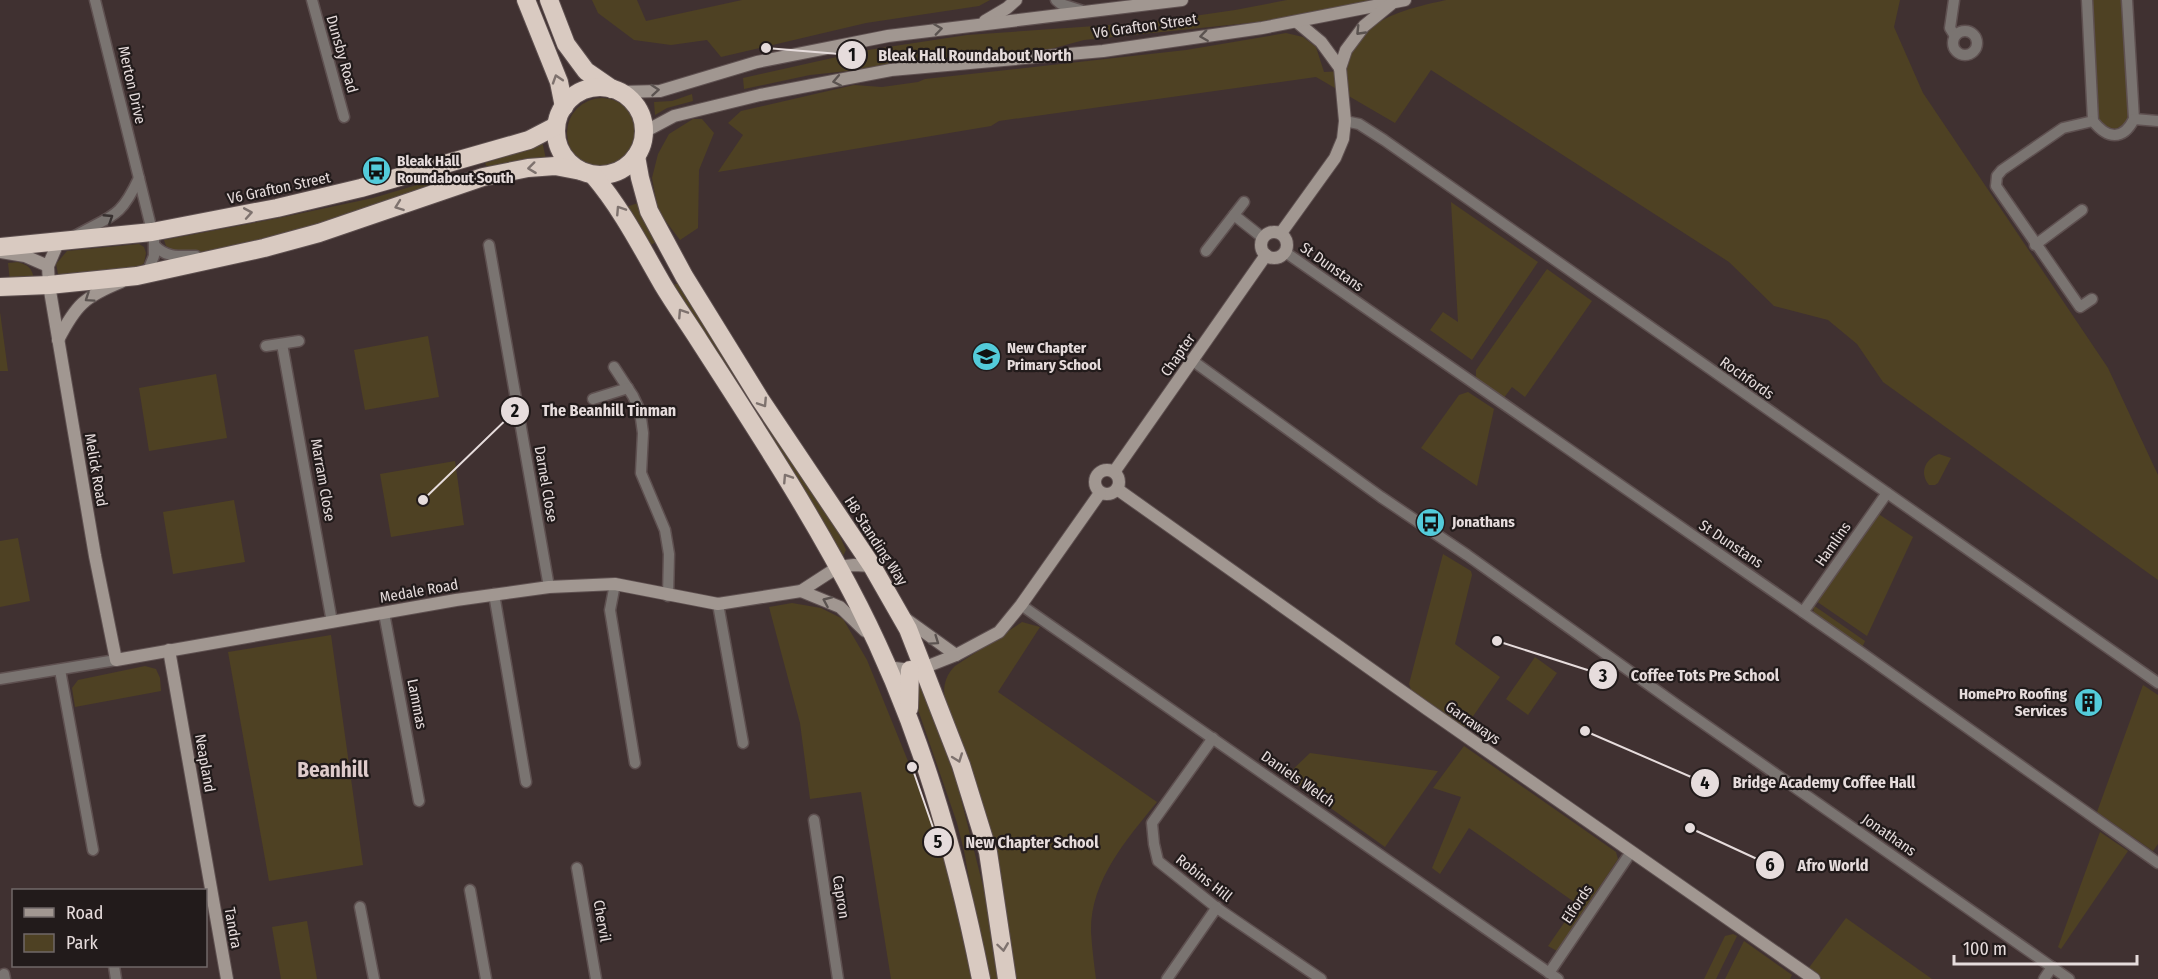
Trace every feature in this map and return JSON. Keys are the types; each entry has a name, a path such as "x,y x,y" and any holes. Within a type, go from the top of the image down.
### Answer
{"highway":[{"path":"549,1 566,44 586,71 630,99 638,109 642,120 644,132 642,145 628,165 617,172 605,175 587,173"},
{"path":"528,6 559,82 564,107"},
{"path":"616,91 599,87 573,96 564,107 556,126 561,153 570,164 587,173 620,210 664,287 846,566 855,611 877,645 909,719 928,771 951,846 981,979"},
{"name":"V6 Grafton Street","path":"4,250 61,242 154,239 361,188 450,163 529,140 556,126"},
{"name":"H8 Standing Way","path":"636,156 643,193 684,276 760,399 908,623 916,669 961,765 988,852 1007,979"},
{"name":"V6 Grafton Street","path":"7,286 49,285 142,274 232,255 319,233 483,177 528,168 555,166 587,173"},
{"path":"844,525 851,548 846,566"},
{"path":"909,719 916,669"}],"street":[{"name":"Merton Drive","path":"95,0 154,239"},
{"name":"Dunsby Road","path":"312,0 344,117"},
{"path":"982,24 1016,0"},
{"path":"1056,0 1084,12"},
{"name":"V6 Grafton Street","path":"616,91 660,91 690,84 757,62 888,36 1182,0"},
{"path":"1954,0 1950,28 1955,36"},
{"path":"2087,0 2093,121 2104,132 2114,135 2125,132 2134,119 2127,0"},
{"path":"1340,68 1346,50 1355,35 1399,1"},
{"name":"V6 Grafton Street","path":"644,132 674,116 743,99 891,70 1103,51 1297,22 1399,1"},
{"path":"1281,233 1335,158 1343,139 1345,121 1340,68 1321,42 1297,22"},
{"path":"2134,119 2158,121"},
{"name":"Rochfords","path":"1345,121 1359,124 1384,140 2158,683"},
{"path":"2092,299 2080,307 1997,190 1997,176 2002,170 2063,128 2093,121"},
{"path":"4,250 48,266 61,242 114,216 129,198 139,178"},
{"path":"1206,251 1244,202"},
{"path":"2036,245 2082,210"},
{"path":"1234,215 1263,238"},
{"path":"1273,232 1281,233 1286,240 1285,252 1274,258 1266,255 1261,245 1263,238 1273,232"},
{"path":"58,339 71,314 85,300 100,291 142,274 152,264 154,239"},
{"name":"V6 Grafton Street","path":"154,239 161,253 176,256 232,255"},
{"name":"Darnel Close","path":"489,245 549,587"},
{"name":"St Dunstans","path":"1285,252 2158,862"},
{"name":"Chapter","path":"1114,472 1266,255"},
{"name":"Melick Road","path":"48,266 49,285 95,556 116,660"},
{"path":"266,346 299,341"},
{"name":"Marram Close","path":"282,344 332,622"},
{"name":"Jonathans","path":"1192,361 1381,497 1467,555 2069,979"},
{"path":"614,367 628,387 640,411 641,473 665,530 669,554 668,596"},
{"path":"593,399 628,387"},
{"path":"1102,471 1114,472 1119,482 1117,489 1107,495 1100,493 1094,484 1096,477 1102,471"},
{"name":"Garraways","path":"1117,489 1814,979"},
{"path":"887,667 916,669 956,655 999,632 1100,493"},
{"name":"Hamlins","path":"1803,612 1887,493"},
{"path":"846,566 872,566"},
{"name":"Medale Road","path":"0,680 494,594 549,587 615,584 718,604 801,591 846,566"},
{"path":"615,584 610,610 635,763"},
{"path":"801,591 855,611"},
{"path":"494,594 526,782"},
{"path":"718,604 743,743"},
{"name":"Daniels Welch","path":"1021,604 1553,976"},
{"name":"Lammas","path":"384,613 419,801"},
{"path":"908,623 956,655"},
{"name":"Neapland","path":"169,650 210,882"},
{"path":"60,670 93,850"},
{"name":"Robins Hill","path":"1213,738 1152,823 1158,861 1217,907 1321,979"},
{"name":"Capron","path":"814,820 838,979"},
{"name":"Elfords","path":"1553,976 1631,852"},
{"name":"Chervil","path":"578,868 596,979"},
{"name":"Tandra","path":"210,882 227,979"},
{"path":"470,890 486,979"},
{"path":"360,907 374,979"},
{"path":"1167,979 1217,907"},
{"path":"2044,979 2052,967"}],"green space":[{"path":"592,0 637,0 646,21 742,0 990,0 979,6 866,23 721,57 707,40 671,45 634,40 598,13"},
{"path":"1287,0 1374,0 1268,21 1084,40 1047,50 810,75 744,89 743,78 868,50 967,35 1153,22"},
{"path":"1446,0 1900,0 1894,27 1923,93 2108,368 2158,475 2158,580 1883,382 1857,344 1828,320 1774,306 1729,262 1431,70 1395,123 1316,77 999,121 991,126 718,172 743,135 728,123 741,111 854,85 882,87 925,79 1186,50 1286,33 1303,37 1316,47 1324,72 1344,71 1350,54 1370,29 1397,13"},
{"path":"2092,0 2122,0 2129,113 2126,123 2116,129 2106,127 2098,118"},
{"path":"692,94 693,101 667,108 655,115 654,102 672,101"},
{"path":"602,98 621,104 631,114 637,133 631,152 621,162 602,168 583,162 573,152 567,133 573,114 583,104"},
{"path":"693,119 702,119 714,133 699,170 698,228 680,240 658,211 652,178 658,154 669,134"},
{"path":"542,141 546,159 489,171 485,163 522,151"},
{"path":"447,176 449,185 295,232 184,256 166,246 164,240 373,198"},
{"path":"1451,202 1538,262 1472,360 1430,330 1443,312 1458,322"},
{"path":"638,203 656,242 649,246 626,207"},
{"path":"139,244 144,247 146,253 144,263 136,269 62,279 58,274 56,264 67,251"},
{"path":"18,262 29,268 34,279 10,281 8,263"},
{"path":"1547,269 1592,301 1525,397 1512,387 1503,399 1476,379 1476,370"},
{"path":"681,282 741,385 838,532 846,550 843,556 840,556 671,286"},
{"path":"0,312 8,371 0,371"},
{"path":"428,336 439,397 365,410 354,350"},
{"path":"216,374 227,438 149,451 139,388"},
{"path":"1468,392 1494,409 1477,486 1421,448 1459,395"},
{"path":"1939,454 1951,458 1938,483 1929,485 1924,476 1925,467 1930,459"},
{"path":"455,461 464,525 391,537 380,474"},
{"path":"234,500 245,562 173,574 163,512"},
{"path":"1877,513 1913,537 1867,636 1816,601"},
{"path":"18,538 30,601 0,607 0,541"},
{"path":"1443,554 1471,571 1472,575 1455,644 1500,677 1465,728 1412,692 1409,684"},
{"path":"792,603 821,608 843,619 867,660 940,840 962,925 972,979 891,979 861,792 810,799 800,723 769,607"},
{"path":"1813,605 1865,641 1861,650 1814,615"},
{"path":"1022,622 1040,627 998,692 1157,802 1122,846 1103,878 1092,913 1091,932 1096,979 1014,979 945,702 945,683 955,666"},
{"path":"331,635 363,865 269,881 228,652"},
{"path":"1535,657 1557,673 1528,715 1506,699"},
{"path":"145,666 156,669 160,678 161,691 75,707 72,688 78,680"},
{"path":"919,679 957,783 985,894 998,979 987,979 957,823 912,692"},
{"path":"2143,685 2158,695 2158,844 2153,851 2097,812"},
{"path":"1464,746 1616,852 1618,859 1557,951 1548,946 1577,904 1469,828 1440,874 1432,868 1461,797 1433,788"},
{"path":"1310,753 1438,771 1385,847 1286,776"},
{"path":"2100,832 2128,851 2061,949 2058,947"},
{"path":"1846,918 1932,979 1822,979 1808,969"},
{"path":"307,921 317,979 281,979 272,927"},
{"path":"1733,934 1737,936 1716,979 1704,979 1725,936"},
{"path":"1744,941 1792,975 1790,979 1725,979"}],"place":[{"name":"Bleak Hall Roundabout North","path":"766,48"},
{"name":"Bleak Hall Roundabout South","path":"376,170"},
{"name":"New Chapter Primary School","path":"986,357"},
{"name":"The Beanhill Tinman","path":"423,500"},
{"name":"Jonathans","path":"1431,522"},
{"name":"Coffee Tots Pre School","path":"1497,641"},
{"name":"HomePro Roofing Services","path":"2088,703"},
{"name":"Bridge Academy Coffee Hall","path":"1585,731"},
{"name":"New Chapter School","path":"912,767"},
{"name":"Afro World","path":"1690,828"}],"district":[{"name":"Beanhill","path":"333,770"}]}
